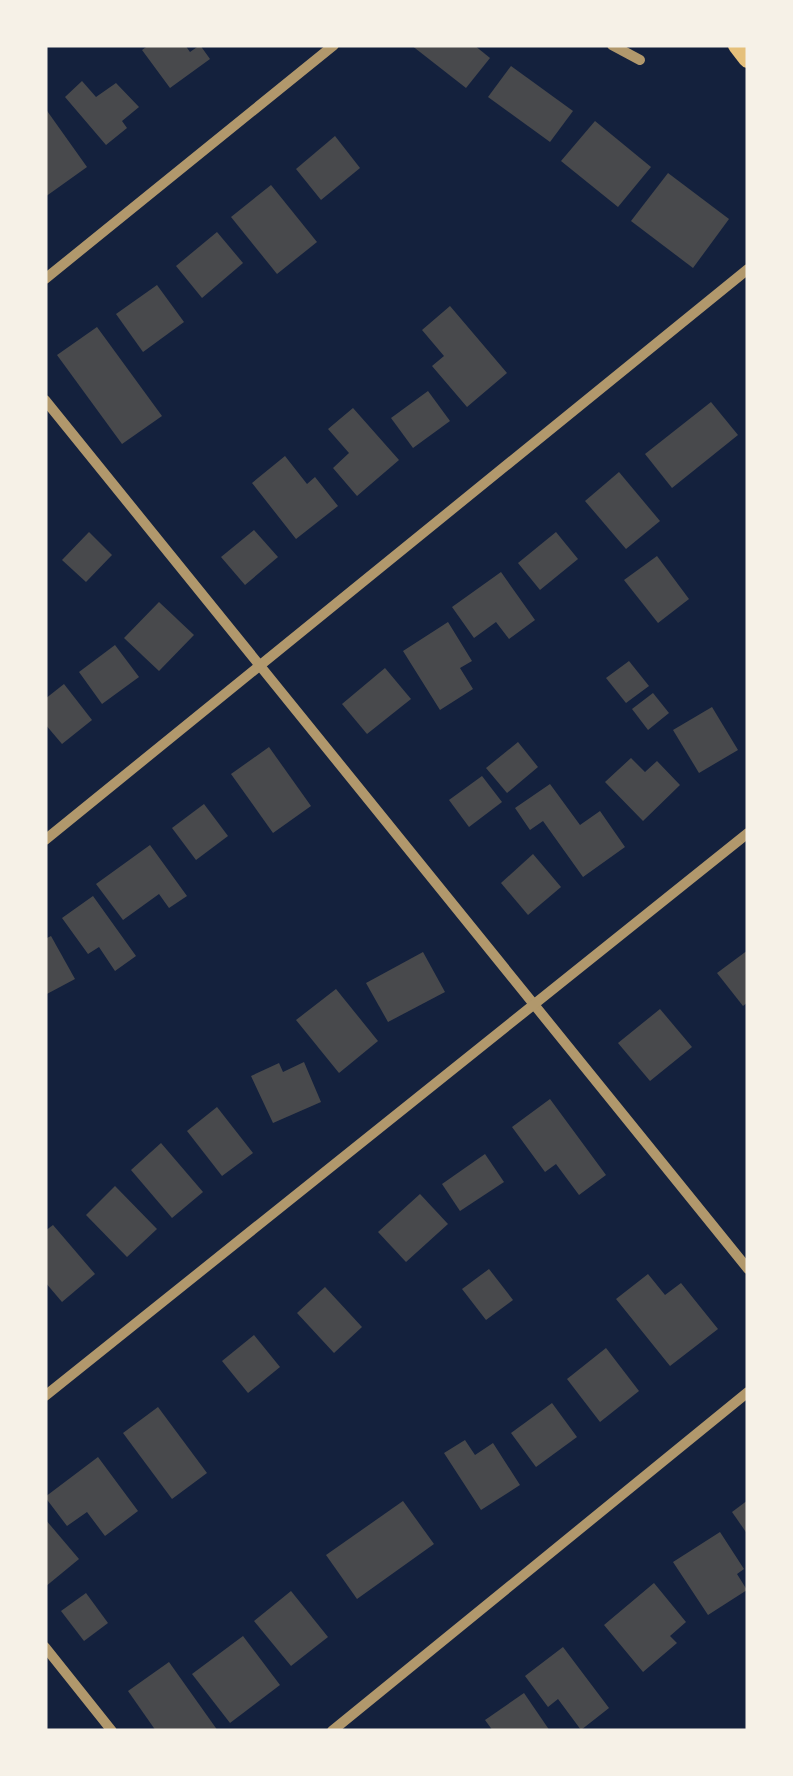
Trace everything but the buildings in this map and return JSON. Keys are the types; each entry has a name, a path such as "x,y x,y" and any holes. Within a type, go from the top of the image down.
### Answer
{"main road":[{"path":"738,45 748,58"}],"street":[{"path":"45,279 334,45"},
{"path":"612,45 640,60"},
{"path":"45,840 748,270"},
{"path":"45,400 748,1269"},
{"path":"45,1396 748,833"},
{"path":"332,1731 748,1392"},
{"path":"45,1647 112,1731"}]}
